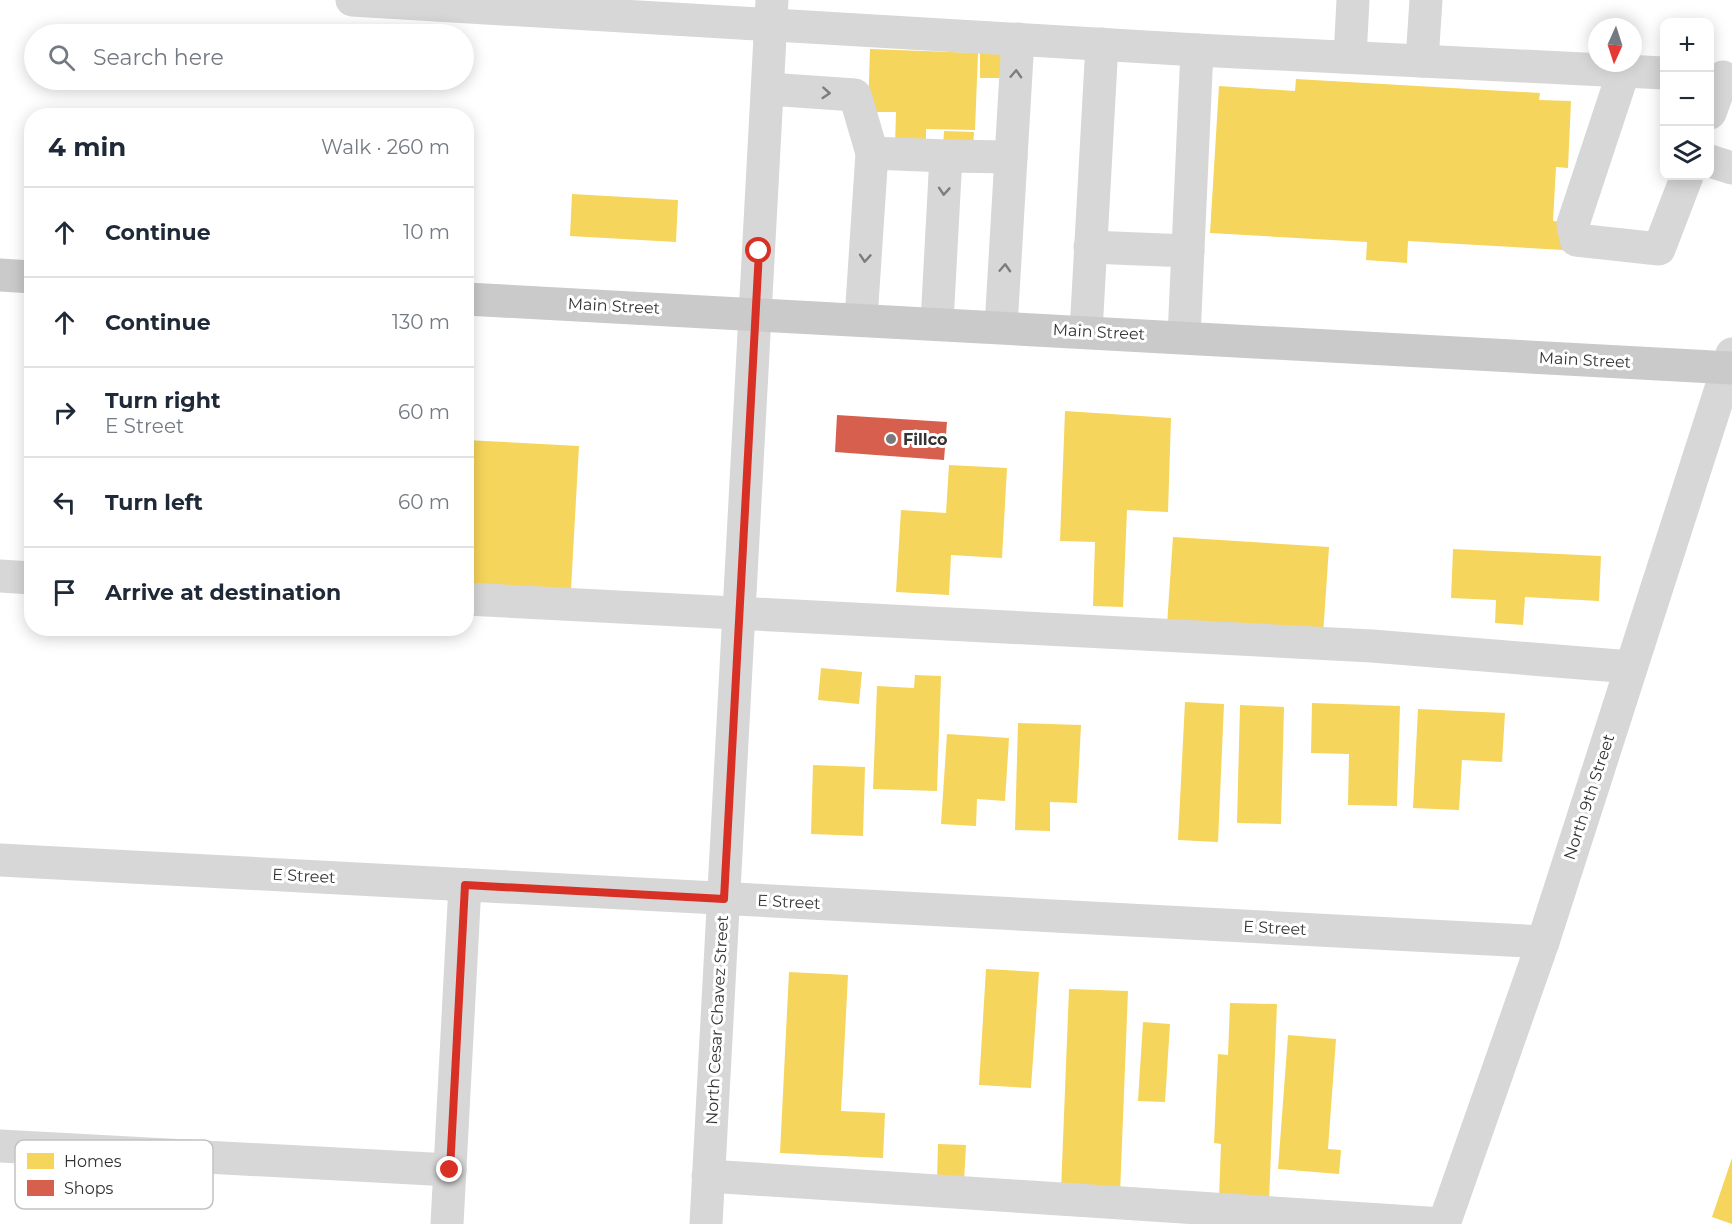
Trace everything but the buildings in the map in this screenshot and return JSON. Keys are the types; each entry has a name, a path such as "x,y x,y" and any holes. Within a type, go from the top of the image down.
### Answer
{"main road":[{"path":"0,275 24,276"},
{"name":"Main Street","path":"474,298 1086,332 1730,363"}],"street":[{"path":"352,0 772,12 1018,39 1588,68"},
{"path":"1350,57 1353,0"},
{"path":"1422,61 1426,0"},
{"name":"North Cesar Chavez Street","path":"706,1224 772,12"},
{"path":"1001,327 1018,39"},
{"path":"1086,332 1102,44"},
{"path":"1184,337 1197,50"},
{"path":"1642,71 1660,73"},
{"path":"1623,72 1573,224 1576,240 1659,249 1685,180"},
{"path":"1714,100 1721,76"},
{"path":"768,89 855,95 872,153 861,319"},
{"path":"872,153 1011,157"},
{"path":"937,323 946,156"},
{"path":"1714,162 1732,168"},
{"path":"1090,247 1188,251"},
{"name":"North 9th Street","path":"1443,1224 1543,942 1730,363"},
{"path":"0,576 24,578"},
{"path":"474,599 1372,646 1631,667"},
{"name":"E Street","path":"0,860 1543,942"},
{"path":"447,1224 465,885"},
{"path":"0,1146 15,1147"},
{"path":"213,1157 450,1170"},
{"path":"708,1176 1443,1224"}],"place":[{"name":"Fillco","path":"891,439"}],"route":[{"path":"450,1170 465,885 724,899 759,251"}]}
